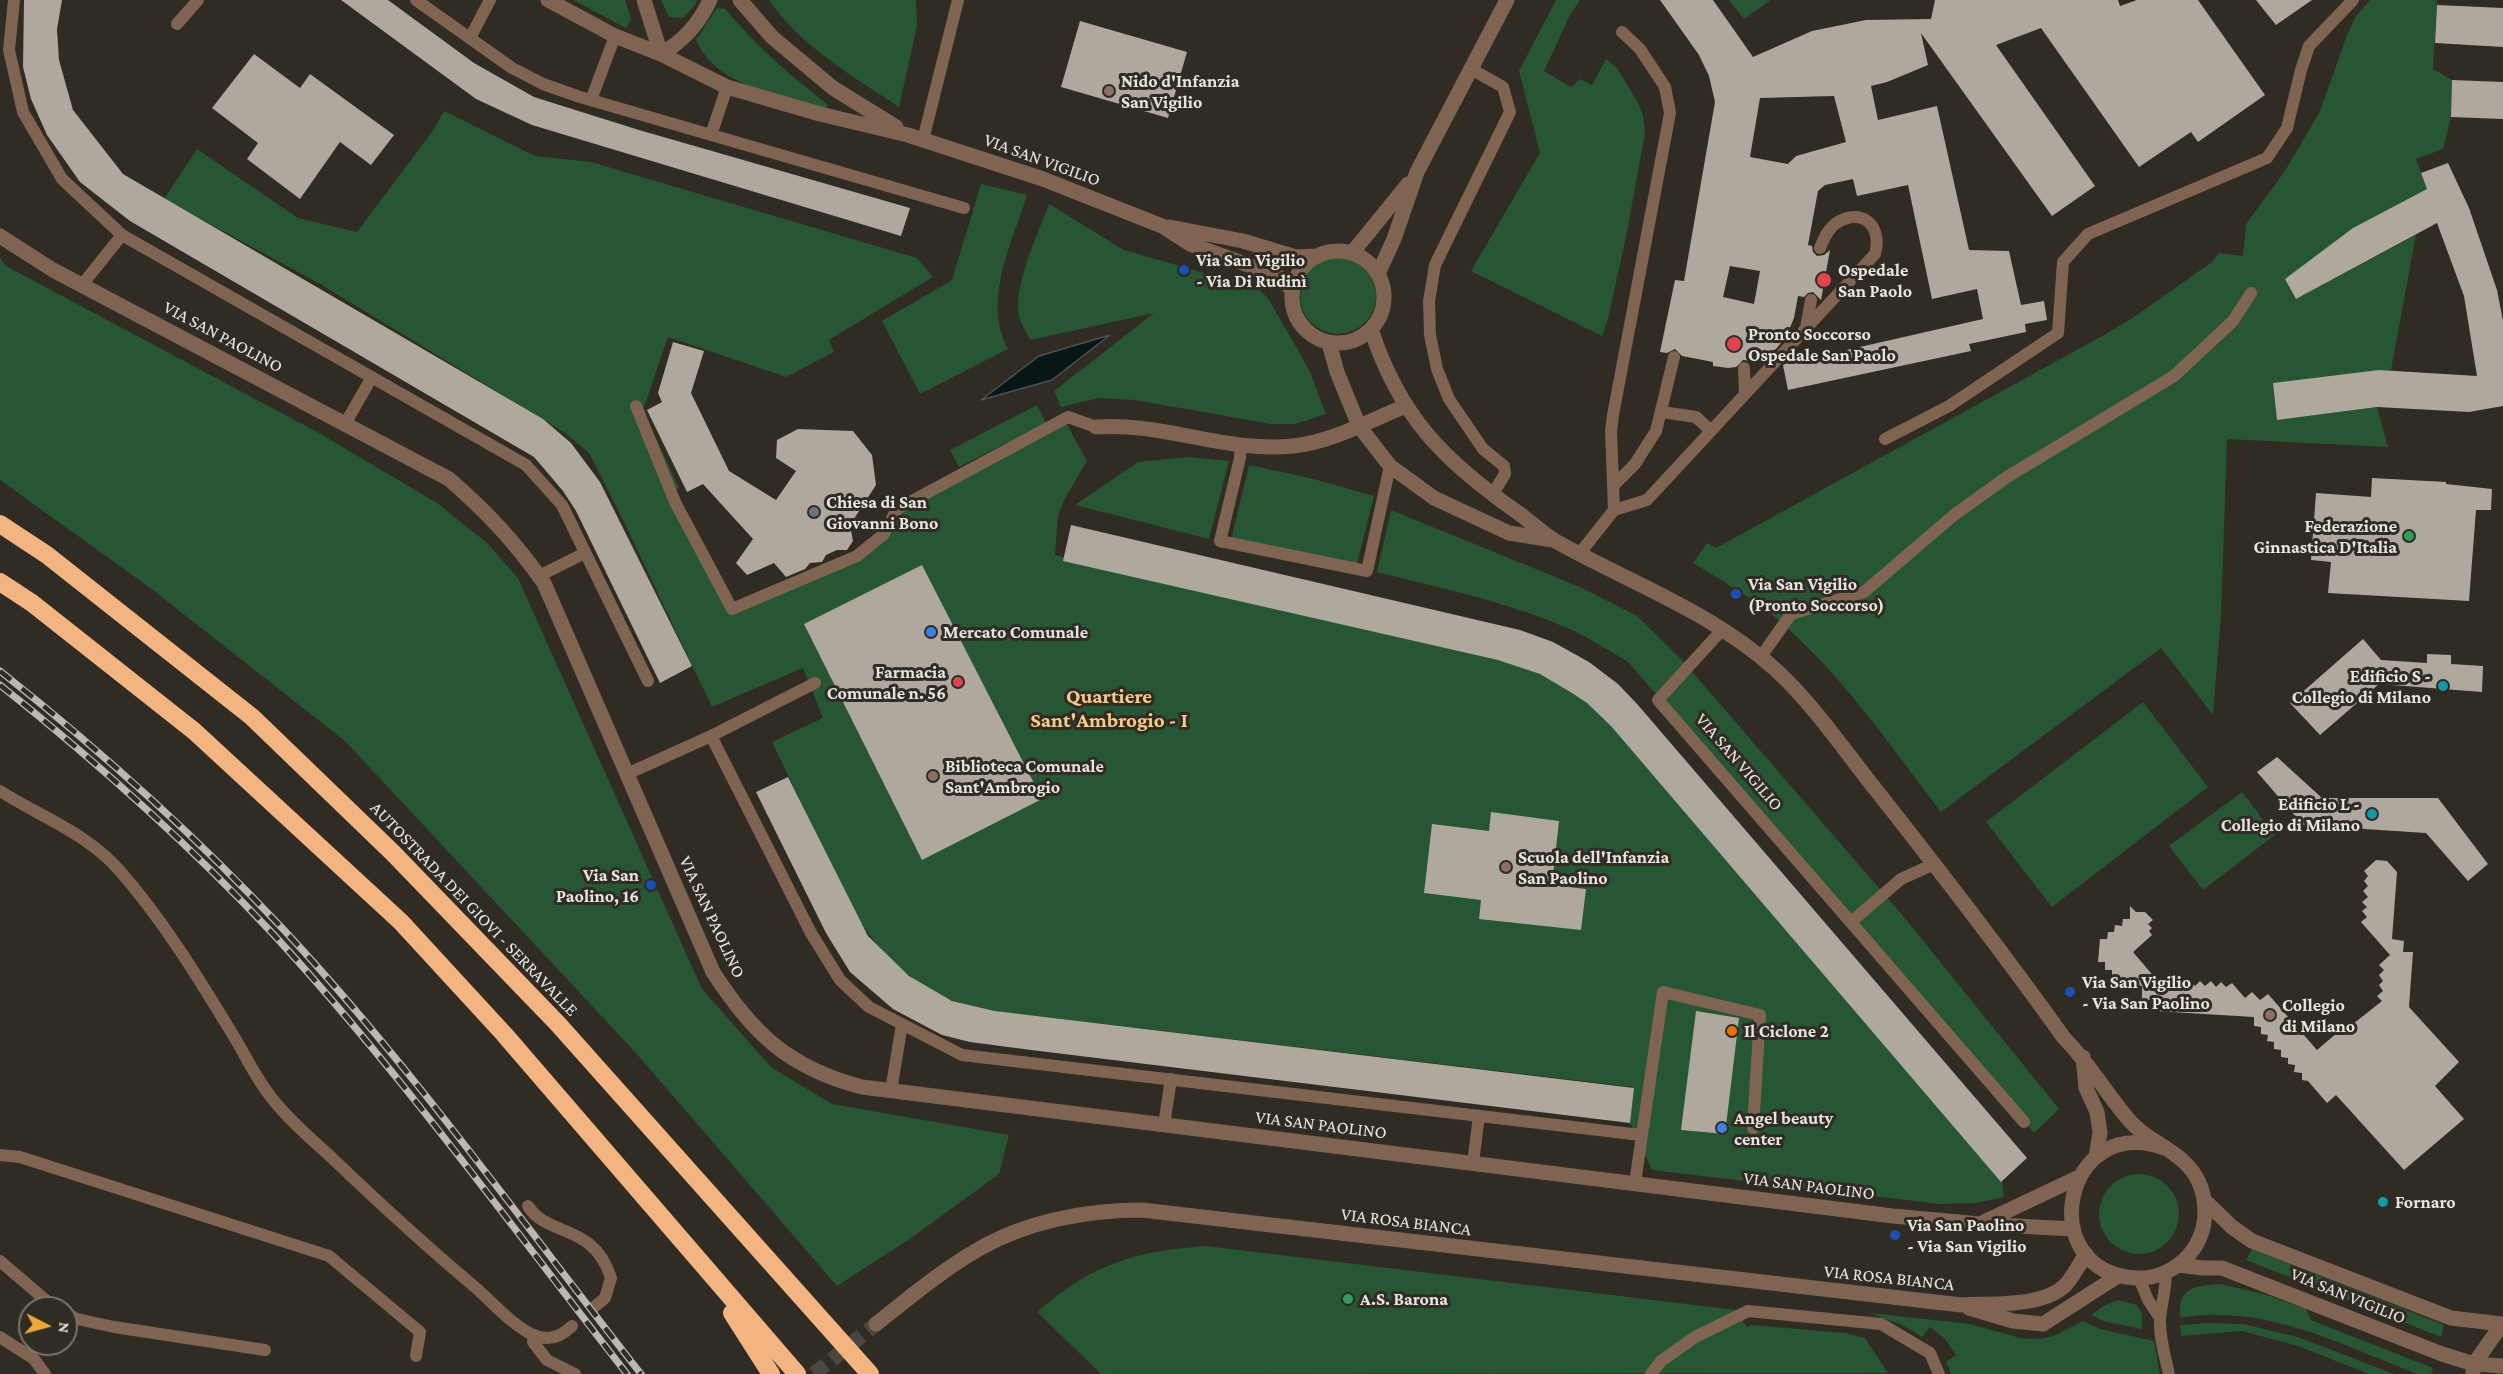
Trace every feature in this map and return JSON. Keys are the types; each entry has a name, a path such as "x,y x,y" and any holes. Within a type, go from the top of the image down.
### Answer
{"highway":[{"name":"AUTOSTRADA DEI GIOVI - SERRAVALLE","path":"0,524 47,555 252,717 385,844 558,1024 870,1374"},
{"path":"0,582 32,603 194,731 401,922 504,1034 797,1374"},
{"path":"705,1268 771,1374"}],"street":[{"name":"VIA SAN VIGILIO","path":"548,0 615,36 661,54 727,87 820,114 908,135 1043,179 1162,226 1242,241 1296,257 1316,256"},
{"path":"644,0 661,54 680,43 704,14 710,0"},
{"name":"VIA SAN VIGILIO","path":"740,0 772,37 833,88 908,135"},
{"path":"1378,274 1394,239 1417,172 1507,0"},
{"path":"1352,253 1417,172"},
{"name":"VIA SAN VIGILIO","path":"1162,226 1190,244 1281,279 1292,290"},
{"name":"VIA SAN PAOLINO","path":"0,236 53,270 449,479 487,512 524,553 539,576 584,671 713,972 736,1008 763,1037 812,1070 854,1085 1164,1125 1893,1216 2073,1229"},
{"path":"1332,251 1352,253 1365,260 1378,274 1384,300 1379,316 1371,329 1350,342 1329,343 1314,337 1301,325 1293,310 1292,290 1299,271 1316,256 1332,251"},
{"name":"VIA SAN VIGILIO","path":"1371,329 1380,358 1406,406 1451,461 1492,495 1555,540 1668,597 1722,630 1791,685 1811,708 1934,864 2064,1038 2084,1057 2128,1120 2139,1131 2178,1156 2190,1168 2199,1182 2205,1215 2199,1239 2190,1253 2172,1268"},
{"name":"VIA SAN VIGILIO","path":"1329,343 1337,372 1359,426 1390,466 1434,498 1509,533 1555,540"},
{"path":"1096,427 1122,425 1241,444 1300,445 1340,434 1406,406"},
{"path":"2084,1057 2086,1088 2097,1112 2100,1133 2096,1157"},
{"name":"VIA SAN VIGILIO","path":"2164,1148 2130,1143 2114,1147 2096,1157 2079,1177 2071,1204 2073,1229 2086,1254 2103,1269 2118,1276 2139,1278 2172,1268 2222,1268 2442,1354 2473,1369 2497,1368"},
{"path":"1980,1224 2079,1177"},
{"name":"VIA SAN VIGILIO","path":"2204,1200 2232,1227 2252,1241 2451,1318 2503,1323"},
{"name":"VIA ROSA BIANCA","path":"876,1324 940,1275 980,1248 1029,1228 1063,1218 1107,1210 1142,1210 1961,1305 2034,1301 2049,1296 2068,1282 2086,1254"},
{"name":"VIA ROSA BIANCA","path":"1961,1305 2013,1322 2043,1324 2118,1276"},
{"path":"2497,1368 2503,1323"},
{"path":"2473,1369 2503,1323"}],"lane":[{"name":"VIA SAN PAOLINO","path":"14,0 9,50 23,112 62,179 122,235 526,465 562,505 648,681"},
{"path":"177,24 198,0"},
{"path":"416,0 512,68 543,84 964,208"},
{"path":"470,38 490,0"},
{"path":"923,140 958,0"},
{"path":"1885,440 1949,406 2058,333 2063,262 2088,234 2267,158 2287,128 2309,46 2353,0"},
{"path":"1614,510 1613,415 1670,113 1665,87 1640,49 1622,32"},
{"path":"591,100 615,36"},
{"path":"1471,69 1503,87 1510,112 1435,265 1429,301 1430,335 1437,369 1449,399 1483,449 1504,466 1505,474 1492,495"},
{"path":"711,135 727,87"},
{"path":"1580,553 1614,510 1647,500 1875,254 1878,234 1874,227 1863,219 1844,219 1827,233 1820,248"},
{"path":"82,285 122,235"},
{"path":"1760,658 1791,614 1864,592 1954,515 2007,477 2174,376 2233,321 2251,293"},
{"path":"1806,328 1811,300"},
{"path":"1613,486 1635,464 1656,431 1674,357"},
{"path":"1744,368 1745,394"},
{"path":"345,424 372,376"},
{"path":"636,406 675,502 732,609 857,556 884,534 897,509 1068,417 1096,427"},
{"path":"1662,412 1696,417 1711,431"},
{"path":"1241,444 1240,458 1220,541 1367,571 1390,466"},
{"path":"539,576 585,553"},
{"name":"VIA SAN VIGILIO","path":"1722,630 1659,700 2024,1122"},
{"path":"627,774 711,736 815,683"},
{"name":"VIA SAN PAOLINO","path":"711,736 811,933 840,980 869,1007 962,1055 1641,1135"},
{"path":"0,791 67,827 113,864 153,912 232,1034 265,1090 284,1112 442,1259 513,1320 534,1335 550,1338 561,1335 572,1326"},
{"path":"1851,922 1901,879 1934,864"},
{"path":"1635,1183 1663,993 1760,1015 1753,1128"},
{"path":"891,1090 902,1024"},
{"path":"1164,1125 1171,1079"},
{"path":"1473,1163 1479,1116"},
{"path":"0,1155 20,1157 329,1256 420,1332 416,1356"},
{"path":"528,1206 539,1218 580,1237 600,1255 611,1278 605,1298 593,1308"},
{"path":"0,1261 41,1296"},
{"path":"2169,1374 2161,1338 2160,1318 2172,1268"},
{"path":"2139,1278 2148,1300 2160,1318"},
{"path":"1651,1374 1661,1361 1695,1337 1748,1311 1881,1324 1930,1353 1939,1374"},
{"path":"78,1319 114,1327 265,1350"},
{"path":"534,1335 533,1342 547,1360 575,1374"},
{"path":"0,1337 34,1359 45,1374"}],"green space":[{"path":"573,0 625,0 631,19 626,28"},
{"path":"661,0 697,0 683,18 669,17"},
{"path":"769,0 916,0 917,26 899,107 829,60 796,32"},
{"path":"1556,0 1580,0 1570,15 1544,71 1571,87 1580,79 1592,85 1606,59 1617,68 1643,115 1645,133 1626,237 1608,319 1602,336 1471,271 1540,153 1519,71"},
{"path":"1729,0 1771,0 1744,19"},
{"path":"2370,0 2437,0 2433,69 2452,80 2451,117 2443,149 2416,159 2427,189 2285,279 2296,299 2416,235 2391,370 2273,384 2277,420 2377,407 2388,447 2227,439 2221,616 2213,715 2161,648 1941,812 1848,691 1806,646 1763,607 1693,563 1707,543 1716,548 2104,335 2131,319 2212,262 2219,253 2243,256 2246,224 2285,171 2320,111 2347,35 2356,16"},
{"path":"717,8 725,9 773,59 827,104 827,108 771,94 734,79 719,69 706,56 696,40"},
{"path":"444,111 535,156 591,162 917,258 933,277 829,340 834,352 786,377 668,337 643,410 679,488 671,492 732,608 857,556 897,509 1064,419 1087,461 1063,502 1058,517 1055,555 1499,657 1559,682 1599,711 2002,1180 2004,1197 1977,1203 1940,1204 1652,1170 1630,1123 1633,1087 995,1011 954,1001 923,986 883,951 853,910 772,742 823,718 803,668 712,707 589,453 565,433 320,284 164,199 197,149 298,218 357,232 432,132"},
{"path":"981,184 1027,195 1002,272 999,292 998,311 1001,330 1008,349 920,394 882,321 952,280"},
{"path":"1049,204 1124,250 1257,288 1268,298 1310,372 1326,414 1295,424 1271,424 1135,400 1098,398 1061,407 1054,391 1154,313 1030,340 1022,325 1018,309 1019,297 1029,256"},
{"path":"0,258 6,266 319,433 437,503 487,543 518,578 702,989 771,1067 832,1104 1009,1135 999,1174 911,1238 837,1286 635,1052 345,741 149,587 0,480"},
{"path":"1338,258 1353,261 1365,269 1373,281 1376,296 1373,311 1365,323 1353,331 1338,334 1323,331 1311,323 1303,311 1300,296 1303,281 1311,269 1323,261"},
{"path":"1037,405 1046,423 959,467 950,450"},
{"path":"1189,457 1229,461 1209,539 1075,505 1138,462"},
{"path":"1249,465 1310,478 1374,496 1356,568 1230,544"},
{"path":"1391,510 1580,587 1637,616 1682,660 1904,917 2059,1109 2034,1133 1628,662 1576,632 1528,613 1377,572"},
{"path":"2143,702 2208,787 2052,907 1986,822"},
{"path":"2242,792 2275,835 2203,890 2169,846"},
{"path":"2139,1174 2154,1177 2167,1186 2176,1199 2179,1214 2176,1229 2167,1242 2154,1251 2139,1254 2124,1251 2111,1242 2102,1229 2099,1214 2102,1199 2111,1186 2124,1177"},
{"name":"A.S. Barona","path":"1206,1246 1736,1310 1747,1327 1751,1325 1845,1333 1865,1338 1888,1373 1101,1374 1037,1312 1077,1282 1115,1263 1156,1252"},
{"path":"2252,1249 2444,1325 2441,1337 2246,1260"},
{"path":"2221,1284 2267,1295 2306,1309 2311,1320 2433,1368 2431,1374 2417,1374 2331,1340 2272,1321 2242,1316 2211,1315 2180,1318 2182,1300 2189,1290 2195,1287"},
{"path":"2118,1300 2137,1305 2142,1314 2142,1329 2103,1321 2091,1315 2105,1305"},
{"path":"1869,1313 1971,1324 2020,1338 2039,1339 2054,1336 2083,1321 2100,1329 2154,1341 2160,1374 1951,1374 1946,1362 1956,1355 1944,1338 1930,1327 1922,1337 1902,1325"},
{"path":"2243,1324 2298,1337 2394,1374 2369,1374 2298,1346 2242,1331 2181,1336 2180,1325"}],"shaded area":[{"path":"1110,335 1052,380 981,400 1039,356"}],"building":[{"path":"24,0 62,0 57,29 59,60 73,110 123,174 543,419 571,443 600,482 692,666 660,683 576,511 563,491 534,457 130,221 80,182 47,135 31,99 23,67"},
{"path":"341,0 388,0 474,63 534,97 639,130 910,208 901,236 532,125 476,99"},
{"path":"1660,0 1713,0 1753,57 1812,31 1866,20 1931,19 1935,0 2118,0 2120,6 2137,0 2198,0 2265,95 2198,142 2191,132 2139,167 2041,28 1996,45 2095,186 2052,216 1921,33 1928,65 1871,86 1878,120 1937,106 1969,250 2009,251 2021,305 2044,301 2047,320 2025,324 2026,332 1969,344 1971,351 1788,390 1783,365 1785,364 1983,319 1977,289 1932,299 1908,185 1857,196 1853,179 1825,185 1818,191 1808,245 1812,246 1817,256 1824,255 1830,250 1821,300 1813,292 1804,297 1798,296 1794,318 1786,337 1776,349 1754,361 1743,360 1736,367 1728,368 1713,366 1713,362 1682,356 1675,349 1667,353 1660,352 1675,280 1684,281 1715,102 1709,76 1699,55","holes":["1834,96 1846,142 1796,156 1788,164 1750,157 1760,98","1730,266 1760,271 1754,304 1723,297"]},
{"path":"2256,0 2312,0 2276,25"},
{"path":"2437,5 2503,8 2503,47 2435,43"},
{"path":"1080,21 1187,52 1168,118 1061,87"},
{"path":"254,54 300,88 310,74 394,135 371,165 340,142 300,199 247,159 258,143 212,108"},
{"path":"2452,80 2503,82 2503,119 2451,117"},
{"path":"2448,163 2469,208 2497,290 2503,321 2503,406 2469,412 2377,407 2277,420 2273,383 2379,370 2477,376 2464,296 2437,223 2296,299 2285,279 2353,228 2427,189 2421,173"},
{"path":"673,342 704,351 691,393 729,471 776,500 796,471 776,458 777,440 798,429 853,431 872,455 876,485 850,525 853,541 847,550 837,550 826,555 822,562 810,563 805,569 786,577 774,563 747,575 736,563 753,539 703,484 687,492 647,410 662,402 658,393"},
{"path":"2372,478 2446,482 2446,484 2492,489 2491,510 2476,510 2469,601 2328,593 2331,562 2311,560 2316,493 2371,497"},
{"path":"1071,525 1520,630 1553,642 1589,662 1618,684 1638,705 2027,1158 2001,1182 1611,726 1587,703 1572,693 1540,674 1498,660 1063,561"},
{"path":"922,565 1042,799 922,860 804,624"},
{"name":"Edificio S - Collegio di Milano","path":"2363,639 2381,660 2427,663 2427,654 2451,655 2451,664 2483,666 2482,692 2379,684 2320,735 2290,703"},
{"name":"Edificio L - Collegio di Milano","path":"2277,757 2322,798 2438,798 2488,864 2468,881 2426,833 2303,825 2257,772"},
{"path":"788,777 868,936 909,976 952,1001 995,1011 1634,1088 1630,1123 1031,1050 970,1042 942,1035 893,1009 850,972 826,933 756,792"},
{"path":"1491,812 1559,821 1552,885 1586,889 1581,930 1479,919 1481,900 1424,893 1432,824 1489,831"},
{"name":"Collegio di Milano","path":"2376,860 2387,861 2397,872 2392,939 2404,941 2403,952 2413,952 2409,1007 2459,1062 2435,1086 2464,1119 2404,1170 2336,1095 2327,1103 2308,1081 2302,1080 2302,1073 2294,1072 2295,1065 2288,1064 2288,1058 2281,1057 2281,1050 2274,1049 2274,1042 2267,1041 2268,1035 2261,1034 2261,1027 2254,1026 2254,1017 2154,1011 2154,1000 2142,1000 2142,986 2118,985 2119,978 2112,977 2112,970 2105,970 2105,962 2098,962 2100,939 2107,939 2108,932 2114,932 2115,925 2122,926 2123,919 2130,919 2130,906 2136,912 2145,912 2153,920 2148,924 2152,928 2149,931 2152,935 2133,952 2162,986 2170,979 2174,984 2179,980 2184,985 2190,981 2195,986 2200,981 2205,986 2211,981 2216,987 2221,982 2226,987 2232,983 2245,998 2252,992 2260,1000 2268,994 2317,1050 2351,1021 2353,1024 2382,1001 2377,996 2383,991 2379,985 2383,981 2379,975 2384,970 2379,965 2390,955 2361,922 2367,917 2362,911 2367,907 2362,902 2368,897 2363,891 2368,886 2364,881 2368,876 2364,871"},
{"path":"1696,1011 1739,1018 1725,1134 1681,1130"}],"tunnel":[{"path":"814,1374 876,1324"}],"railway":[{"path":"0,671 147,795 283,929 331,982 423,1092 641,1374"},
{"path":"0,685 72,744 176,836 274,935 321,987 411,1096 627,1374"}],"place":[{"name":"Nido d'Infanzia San Vigilio","path":"1109,91"},
{"name":"Via San Vigilio - Via Di Rudinì","path":"1184,270"},
{"name":"Ospedale San Paolo","path":"1824,280"},
{"name":"Pronto Soccorso Ospedale San Paolo","path":"1734,344"},
{"name":"Chiesa di San Giovanni Bono","path":"814,512"},
{"name":"Federazione Ginnastica D'Italia","path":"2409,536"},
{"name":"Via San Vigilio (Pronto Soccorso)","path":"1736,594"},
{"name":"Mercato Comunale","path":"931,632"},
{"name":"Farmacia Comunale n. 56","path":"958,682"},
{"name":"Edificio S - Collegio di Milano","path":"2443,686"},
{"name":"Biblioteca Comunale Sant'Ambrogio","path":"933,776"},
{"name":"Edificio L - Collegio di Milano","path":"2372,814"},
{"name":"Scuola dell'Infanzia San Paolino","path":"1506,867"},
{"name":"Via San Paolino, 16","path":"651,885"},
{"name":"Via San Vigilio - Via San Paolino","path":"2070,992"},
{"name":"Collegio di Milano","path":"2270,1015"},
{"name":"Il Ciclone 2","path":"1732,1031"},
{"name":"Angel beauty center","path":"1722,1128"},
{"name":"Fornaro","path":"2383,1202"},
{"name":"Via San Paolino - Via San Vigilio","path":"1895,1235"},
{"name":"A.S. Barona","path":"1348,1299"}],"district":[{"name":"Quartiere Sant'Ambrogio - I","path":"1109,709"}]}
